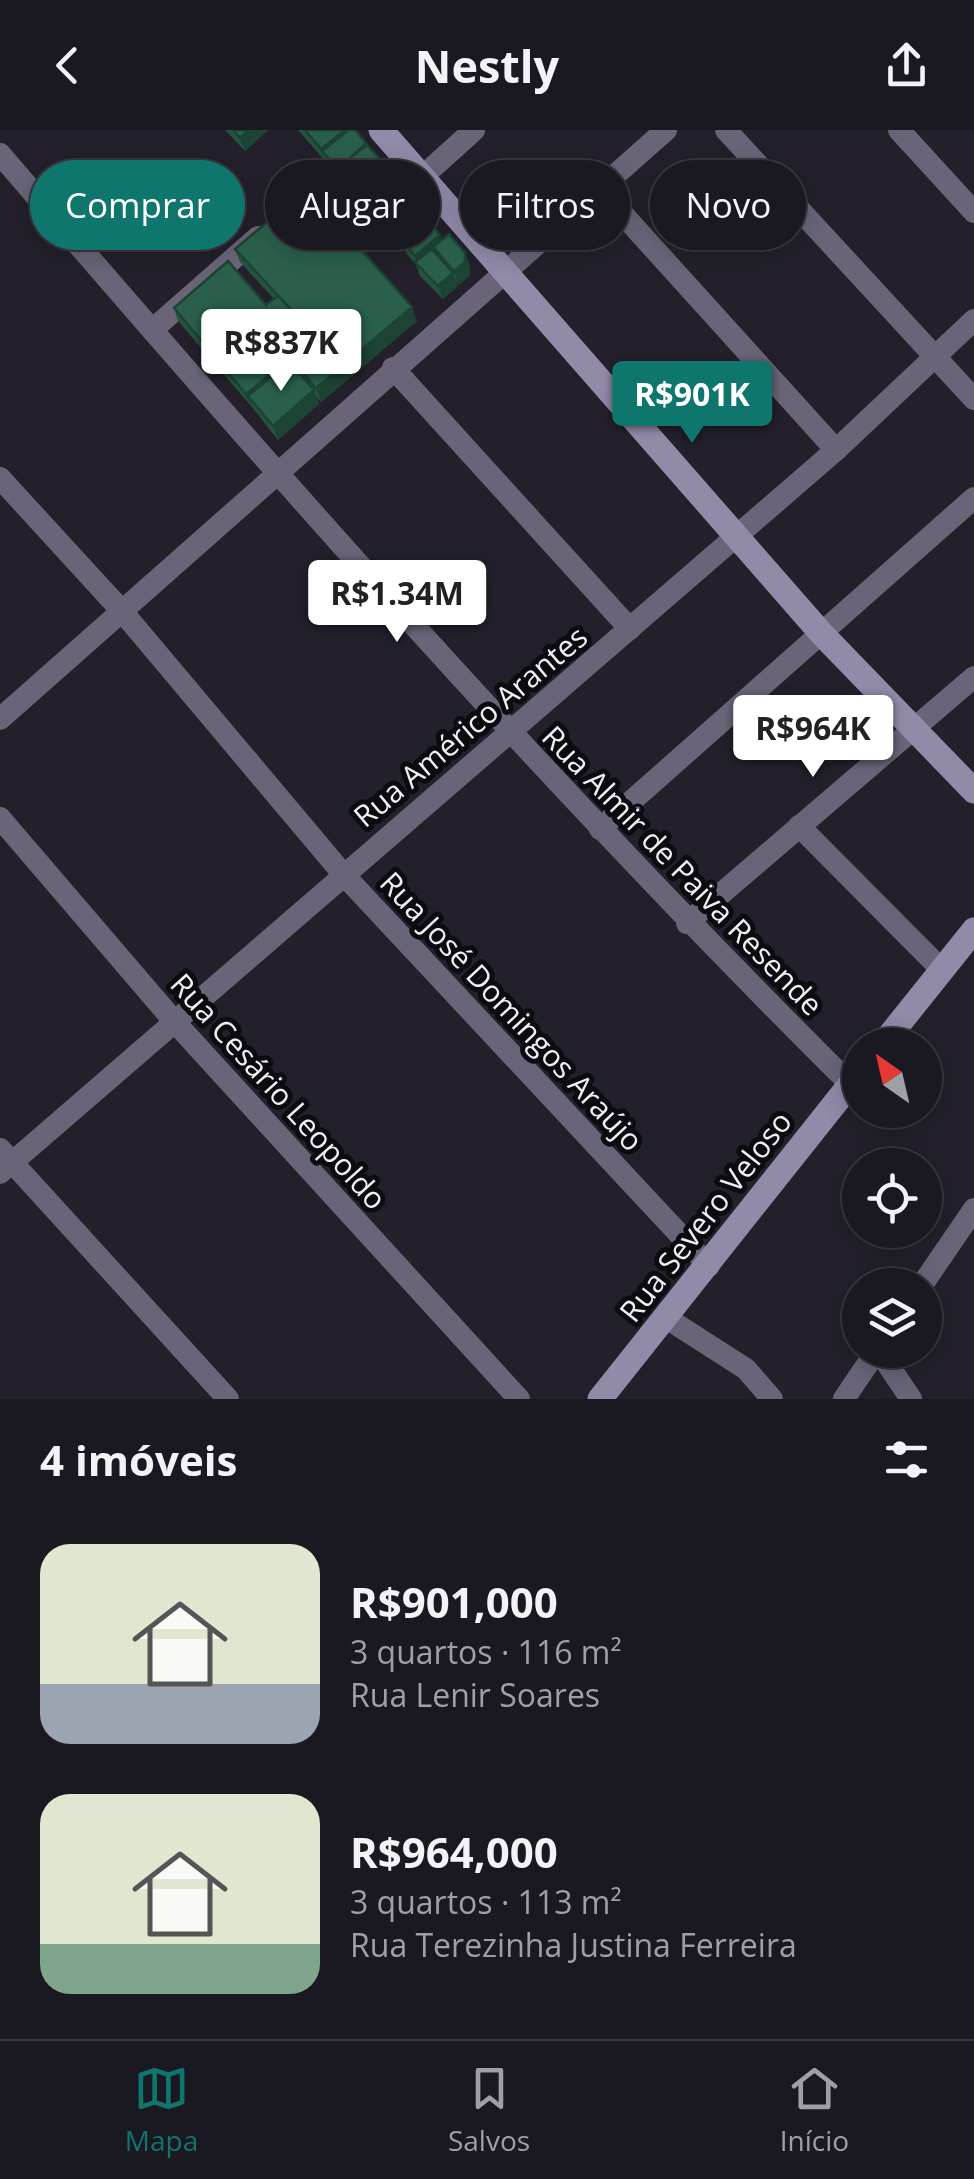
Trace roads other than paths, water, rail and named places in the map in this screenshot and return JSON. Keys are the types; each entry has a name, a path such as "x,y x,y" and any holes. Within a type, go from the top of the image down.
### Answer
{"street":[{"path":"381,130 406,160"},
{"path":"440,161 474,130"},
{"path":"630,162 666,130"},
{"path":"726,130 974,399"},
{"path":"899,130 974,212"},
{"name":"Rua Almir de Paiva Resende","path":"0,154 507,730 687,922 842,1066"},
{"path":"440,200 821,633 974,790"},
{"path":"630,221 836,450"},
{"path":"152,330 265,232"},
{"path":"0,719 529,250"},
{"name":"Rua Américo Arantes","path":"4,1162 344,874 507,730 630,630 836,450 974,320"},
{"path":"393,368 630,630"},
{"name":"Rua José Domingos Araújo","path":"0,478 121,610 344,874 708,1266"},
{"path":"600,829 974,498"},
{"path":"687,922 974,677"},
{"name":"Rua Cesário Leopoldo","path":"0,818 173,1020 520,1399"},
{"path":"799,826 942,970"},
{"path":"896,1028 974,930"},
{"name":"Rua Severo Veloso","path":"600,1399 842,1095"},
{"path":"4,1162 228,1399"},
{"path":"934,1268 974,1209"},
{"path":"668,1318 746,1369 772,1399"},
{"path":"844,1399 865,1368"},
{"path":"889,1368 911,1399"}]}
